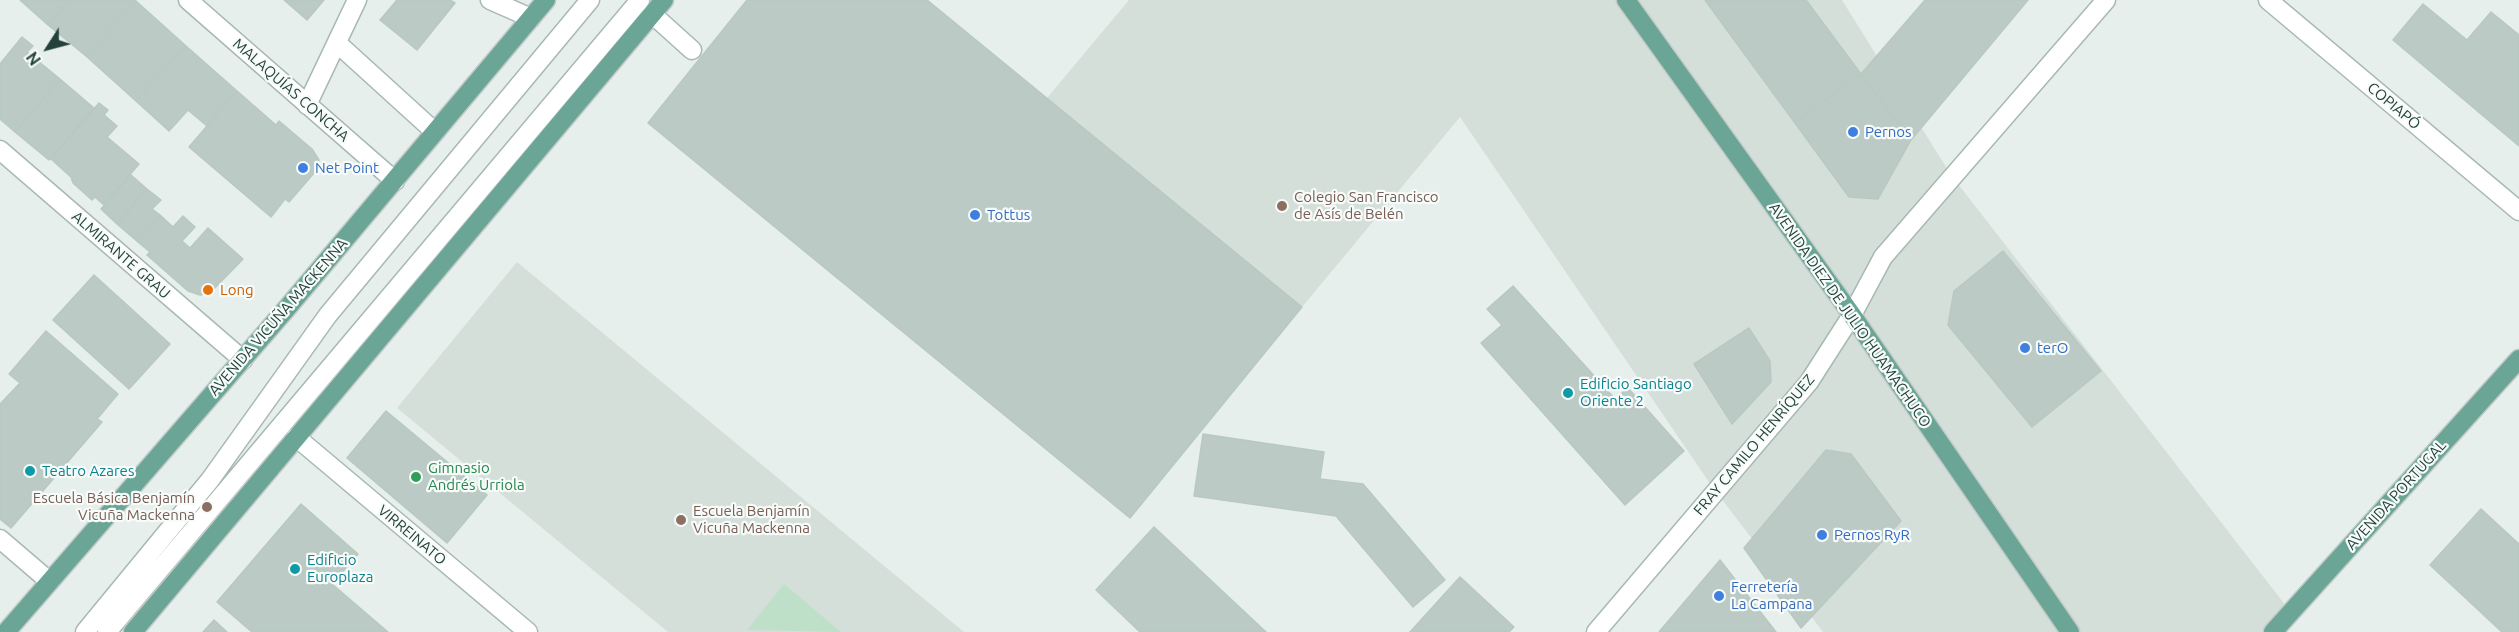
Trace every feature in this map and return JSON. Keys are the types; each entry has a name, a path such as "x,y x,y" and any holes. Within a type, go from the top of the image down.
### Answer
{"main road":[{"name":"AVENIDA VICUÑA MACKENNA","path":"6,632 48,581 243,360 546,0"},
{"name":"AVENIDA DIEZ DE JULIO HUAMACHUCO","path":"1626,0 1852,315 2070,632"},
{"path":"133,632 658,7"},
{"name":"AVENIDA PORTUGAL","path":"2273,632 2519,359"}],"street":[{"name":"MALAQUÍAS CONCHA","path":"188,0 395,181"},
{"path":"307,105 357,0"},
{"path":"490,0 531,18"},
{"path":"85,632 210,480 328,315 590,0"},
{"path":"108,632 640,0"},
{"name":"FRAY CAMILO HENRÍQUEZ","path":"1596,632 1809,382 1852,315 1883,257 2106,0"},
{"name":"COPIAPÓ","path":"2268,0 2519,211"},
{"path":"658,7 692,50"},
{"path":"337,43 435,132"},
{"name":"ALMIRANTE GRAU","path":"0,150 243,360"},
{"name":"VIRREINATO","path":"296,438 528,632"},
{"path":"0,539 48,581"}],"shaded area":[{"path":"1129,0 1842,0 1951,175 2290,611 2272,632 1823,632 1711,485 1460,117 1302,307 1047,98"},
{"name":"Escuela Benjamín Vicuña Mackenna","path":"517,262 964,632 668,632 397,408"}],"green space":[{"path":"784,584 841,632 747,630"}],"building":[{"path":"20,0 70,0 48,25"},
{"path":"70,0 136,1 86,56 48,25"},
{"path":"284,0 324,0 307,20"},
{"path":"397,0 450,0 455,3 417,50 380,20"},
{"name":"Tottus","path":"747,0 927,0 1302,307 1130,518 648,123"},
{"path":"1705,0 1806,0 1861,74 1795,123"},
{"path":"1925,0 2028,0 1911,140 1861,74"},
{"path":"136,1 186,46 136,101 86,56"},
{"path":"2423,4 2467,40 2491,12 2519,35 2519,146 2393,40"},
{"path":"22,37 33,46 27,52 60,79 15,132 0,119 0,64"},
{"path":"186,46 237,91 207,126 188,110 169,131 136,101"},
{"name":"Pernos","path":"1861,74 1911,140 1878,199 1849,197 1795,123"},
{"path":"60,79 94,108 49,160 15,132"},
{"path":"237,91 276,125 279,121 312,149 319,160 314,173 289,202 285,199 271,217 189,147"},
{"path":"99,103 108,110 104,115 117,126 107,137 139,164 104,205 95,197 92,200 51,159"},
{"path":"131,175 147,189 117,224 101,209"},
{"path":"147,189 161,200 152,209 160,215 138,242 117,224"},
{"path":"160,215 173,227 183,216 195,227 182,241 190,248 208,228 243,259 210,293 200,295 188,291 147,255 150,252 138,242"},
{"name":"terO","path":"2003,251 2101,371 2032,427 1948,325 1954,291"},
{"path":"94,275 170,344 129,389 53,320"},
{"name":"Edificio Santiago Oriente 2","path":"1513,286 1615,399 1628,388 1684,451 1625,505 1481,343 1502,325 1487,309"},
{"path":"1749,328 1770,361 1771,382 1732,424 1694,364"},
{"name":"Teatro Azares","path":"46,331 118,394 97,419 102,422 11,528 0,519 0,404 20,383 9,374"},
{"path":"386,411 487,495 447,543 347,458"},
{"path":"1203,434 1324,452 1320,479 1363,484 1445,580 1413,607 1336,516 1194,496"},
{"name":"Pernos RyR","path":"1826,450 1851,454 1901,521 1801,628 1744,548"},
{"name":"Edificio Europlaza","path":"301,504 358,554 332,584 388,632 252,632 217,602"},
{"path":"2481,509 2519,544 2519,632 2502,632 2430,565"},
{"path":"1154,527 1266,632 1140,632 1096,590"},
{"name":"Ferretería La Campana","path":"1720,560 1776,632 1659,632"},
{"path":"1460,577 1514,627 1509,632 1410,632"},
{"path":"214,620 227,632 203,632"}],"place":[{"name":"Pernos","path":"1853,132"},
{"name":"Net Point","path":"303,168"},
{"name":"Colegio San Francisco de Asís de Belén","path":"1282,206"},
{"name":"Tottus","path":"975,215"},
{"name":"Long","path":"208,290"},
{"name":"terO","path":"2025,348"},
{"name":"Edificio Santiago Oriente 2","path":"1568,393"},
{"name":"Teatro Azares","path":"30,471"},
{"name":"Gimnasio Andrés Urriola","path":"416,477"},
{"name":"Escuela Básica Benjamín Vicuña Mackenna","path":"207,507"},
{"name":"Escuela Benjamín Vicuña Mackenna","path":"681,520"},
{"name":"Pernos RyR","path":"1822,535"},
{"name":"Edificio Europlaza","path":"295,569"},
{"name":"Ferretería La Campana","path":"1719,596"}]}
